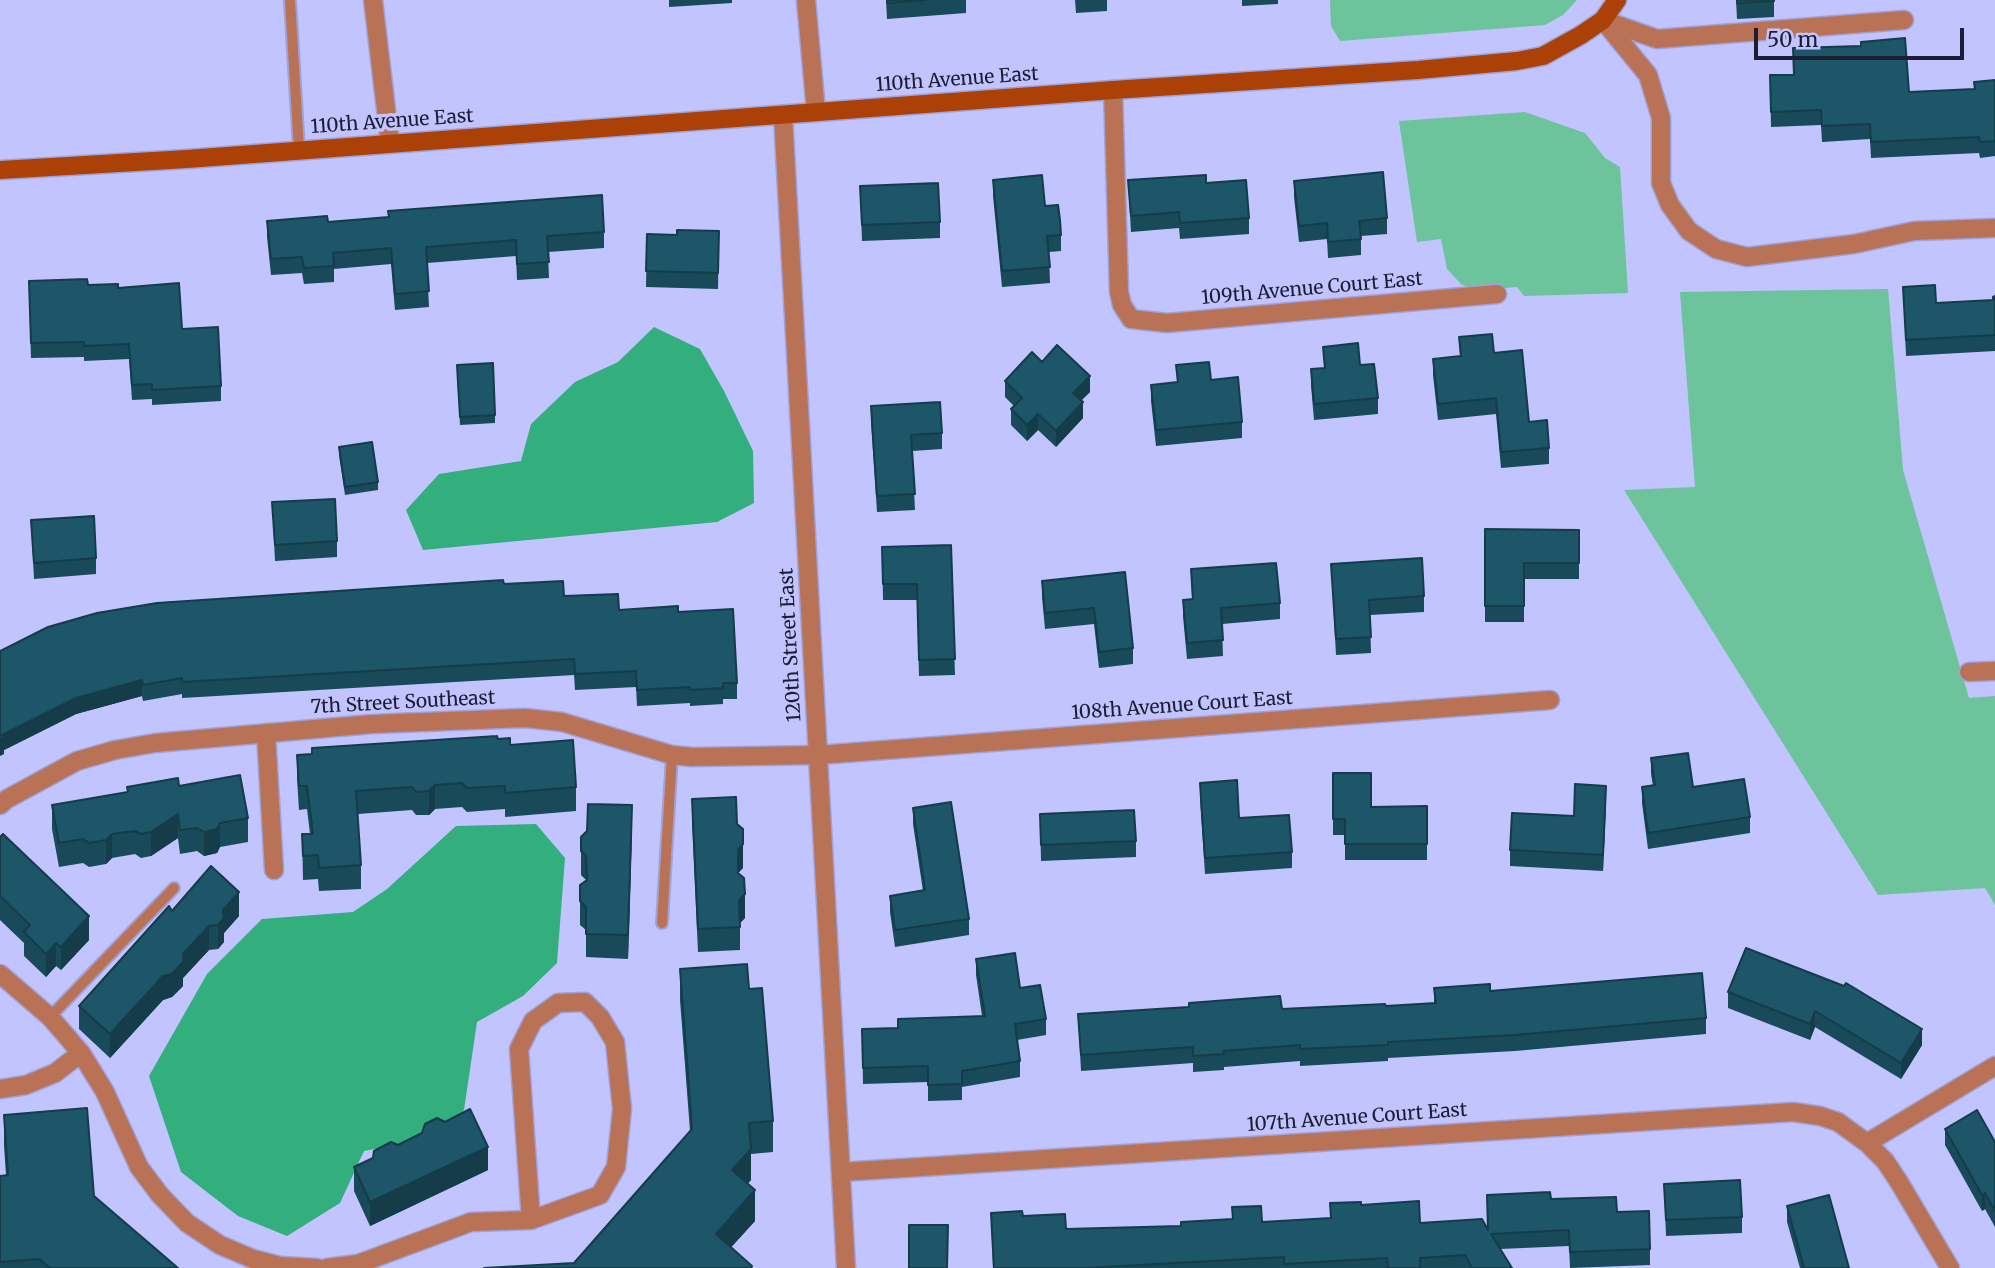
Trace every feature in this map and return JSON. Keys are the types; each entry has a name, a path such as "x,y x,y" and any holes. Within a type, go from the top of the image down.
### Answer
{"street":[{"path":"373,0 390,143"},
{"path":"806,0 816,112"},
{"path":"1603,20 1617,0"},
{"name":"110th Avenue East","path":"0,170 1517,61 1543,56 1603,20"},
{"path":"1603,20 1657,39 1904,20"},
{"path":"1603,20 1648,75 1661,118 1661,183 1670,205 1689,231 1716,249 1747,257 1854,244 1913,231 1995,228"},
{"name":"109th Avenue Court East","path":"1113,90 1119,292 1122,305 1131,319 1167,323 1497,294"},
{"name":"120th Street East","path":"783,114 846,1268"},
{"path":"1969,672 1995,671"},
{"name":"108th Avenue Court East","path":"818,755 1549,700"},
{"name":"7th Street Southeast","path":"0,805 77,761 115,750 155,743 372,724 525,718 562,722 672,755 818,755"},
{"path":"266,733 274,870"},
{"path":"0,974 50,1017 81,1053 105,1092 139,1167 160,1195 187,1223 220,1245 253,1259 280,1266 317,1268"},
{"path":"330,1268 358,1264 471,1222 531,1220 600,1195 616,1167 622,1109 615,1042 600,1017 585,1002 558,1003 533,1021 519,1049 531,1220"},
{"path":"0,1089 26,1085 55,1073 81,1053"},
{"path":"1867,1143 1995,1066"},
{"name":"107th Avenue Court East","path":"841,1172 1793,1112 1838,1122 1867,1143 1885,1161 1899,1182 1950,1268"}],"lane":[{"path":"290,0 299,150"},
{"path":"662,923 672,755"},
{"path":"50,1017 174,888"}],"green space":[{"path":"1330,0 1577,0 1563,15 1545,25 1340,41 1331,26"},
{"path":"1525,112 1585,133 1605,158 1620,167 1628,293 1524,296 1517,287 1472,289 1461,284 1447,269 1441,239 1417,242 1399,121"},
{"path":"1888,289 1903,470 1969,698 1995,696 1995,905 1985,888 1878,895 1624,490 1695,487 1680,292"},
{"path":"654,327 700,349 724,391 753,451 754,503 717,522 423,550 406,510 439,474 521,461 531,424 575,382 618,362"},
{"path":"536,824 565,858 557,963 523,996 477,1022 464,1110 433,1138 364,1151 340,1203 287,1236 238,1216 181,1172 149,1076 207,974 262,919 353,912 387,889 456,826"}],"building":[{"path":"887,0 926,0 887,3"},
{"path":"1737,0 1774,0 1774,1 1737,3"},
{"path":"1905,38 1909,92 1975,89 1974,82 1995,80 1995,141 1980,142 1979,137 1871,142 1870,124 1822,126 1821,110 1771,112 1770,75 1794,75 1793,48 1861,46 1861,42"},
{"path":"1383,172 1387,218 1359,221 1361,239 1328,242 1327,223 1299,226 1294,181"},
{"path":"1042,175 1045,206 1058,205 1060,220 1061,235 1047,236 1050,267 1002,271 993,180"},
{"path":"1206,175 1206,183 1246,180 1249,218 1180,223 1179,212 1131,216 1128,180"},
{"path":"938,183 940,222 862,225 860,186"},
{"path":"602,195 604,232 547,236 549,262 517,264 516,240 426,247 429,291 395,294 391,248 333,253 334,266 304,268 302,257 271,259 267,221 327,216 328,222 389,217 388,211"},
{"path":"677,230 719,231 718,273 646,271 647,234 677,235"},
{"path":"87,279 88,285 118,284 118,288 179,283 182,329 218,327 221,386 152,390 152,384 132,385 129,344 84,346 84,342 31,343 29,281"},
{"path":"1935,285 1936,303 1993,300 1995,296 1995,335 1906,340 1903,287"},
{"path":"1492,334 1494,353 1522,350 1529,422 1547,420 1549,448 1501,452 1496,398 1438,404 1433,359 1461,356 1459,337"},
{"path":"1358,343 1360,365 1374,364 1378,398 1314,404 1311,369 1325,368 1323,347"},
{"path":"1057,345 1090,376 1073,393 1083,402 1056,431 1038,414 1027,425 1011,409 1022,398 1005,381 1032,352 1042,362"},
{"path":"1209,362 1211,380 1238,377 1242,422 1156,430 1151,385 1178,382 1176,365"},
{"path":"493,363 495,415 460,417 457,365"},
{"path":"940,402 942,433 911,435 915,494 877,496 871,406"},
{"path":"372,442 378,482 345,487 339,447"},
{"path":"335,499 337,541 275,545 272,502"},
{"path":"94,516 96,558 34,563 31,520"},
{"path":"1485,529 1579,530 1579,563 1524,563 1524,606 1485,606"},
{"path":"951,545 955,659 919,660 917,584 883,584 882,547"},
{"path":"1422,558 1424,596 1369,600 1371,637 1336,639 1331,564"},
{"path":"1276,563 1280,603 1221,608 1223,640 1187,643 1183,600 1193,599 1191,569"},
{"path":"1125,572 1133,648 1099,652 1094,608 1045,613 1042,581"},
{"path":"503,580 504,584 563,581 564,596 618,594 619,610 678,606 678,612 733,609 737,683 723,683 723,688 637,690 636,671 575,674 574,659 182,682 182,678 143,685 142,680 76,698 2,735 4,738 0,740 0,651 48,627 97,613 157,603"},
{"path":"497,736 498,739 510,738 510,745 573,740 576,787 505,793 505,786 467,788 462,783 435,785 429,791 416,792 412,787 356,791 361,865 319,868 318,855 303,856 302,834 313,834 307,786 299,786 297,755 312,754 312,748"},
{"path":"1688,753 1693,787 1744,779 1750,817 1648,833 1642,787 1655,785 1651,758"},
{"path":"1333,773 1371,773 1371,807 1427,806 1427,844 1345,844 1345,819 1333,819"},
{"path":"240,775 248,818 220,823 217,829 204,832 197,828 180,830 178,814 151,832 112,834 106,840 89,843 83,839 59,843 52,805 128,792 127,787 178,778 179,786"},
{"path":"1237,780 1239,818 1289,815 1292,852 1205,858 1200,783"},
{"path":"1575,784 1606,786 1603,855 1510,850 1512,813 1574,816"},
{"path":"736,797 737,824 743,829 743,844 738,850 738,873 744,878 745,894 739,900 740,927 698,929 692,799"},
{"path":"951,802 969,919 895,930 890,896 925,890 913,808"},
{"path":"588,804 632,805 628,935 586,934 586,907 580,901 580,885 587,880 586,856 581,851 581,837 587,831"},
{"path":"1134,810 1136,841 1041,845 1040,814"},
{"path":"3,834 89,916 61,947 56,943 46,954 24,932 30,925 0,896 0,837"},
{"path":"211,866 239,892 223,910 224,918 218,925 209,926 183,954 183,962 172,974 163,976 110,1034 79,1006 169,906 172,911"},
{"path":"1746,948 1844,986 1846,983 1922,1029 1901,1063 1815,1011 1810,1024 1728,992"},
{"path":"1015,953 1020,988 1040,985 1046,1019 1015,1024 1020,1061 962,1071 962,1084 928,1085 928,1066 863,1068 862,1029 898,1028 898,1019 985,1016 976,959"},
{"path":"747,964 749,989 762,988 773,1121 749,1123 751,1149 732,1170 755,1190 716,1234 752,1266 751,1268 484,1268 574,1263 692,1129 680,969"},
{"path":"1702,973 1706,1018 1515,1035 1388,1042 1388,1045 1300,1049 1300,1045 1193,1056 1193,1047 1081,1055 1078,1014 1189,1007 1189,1003 1280,996 1282,1009 1436,1003 1434,988 1490,984 1490,991"},
{"path":"87,1108 94,1196 178,1268 50,1268 39,1259 0,1262 0,1176 8,1175 4,1115"},
{"path":"470,1109 488,1147 370,1202 354,1167 373,1158 374,1151 391,1142 398,1145 422,1133 425,1124 437,1118 445,1122"},
{"path":"1977,1110 1995,1142 1995,1211 1985,1193 1982,1195 1945,1129"},
{"path":"1740,1180 1742,1217 1666,1220 1664,1184"},
{"path":"1550,1192 1551,1199 1616,1197 1617,1212 1649,1211 1650,1249 1570,1252 1569,1230 1491,1234 1512,1268 1472,1268 1465,1255 1420,1258 1420,1268 1388,1268 1387,1258 1284,1264 1284,1257 1086,1268 994,1268 991,1213 1022,1211 1023,1216 1065,1214 1066,1229 1181,1226 1181,1222 1233,1219 1232,1207 1261,1206 1262,1222 1331,1218 1330,1203 1361,1202 1361,1205 1419,1201 1420,1223 1482,1219 1488,1230 1487,1195"},
{"path":"1829,1195 1849,1268 1804,1268 1787,1206"},
{"path":"909,1225 948,1225 947,1268 909,1268"}]}
